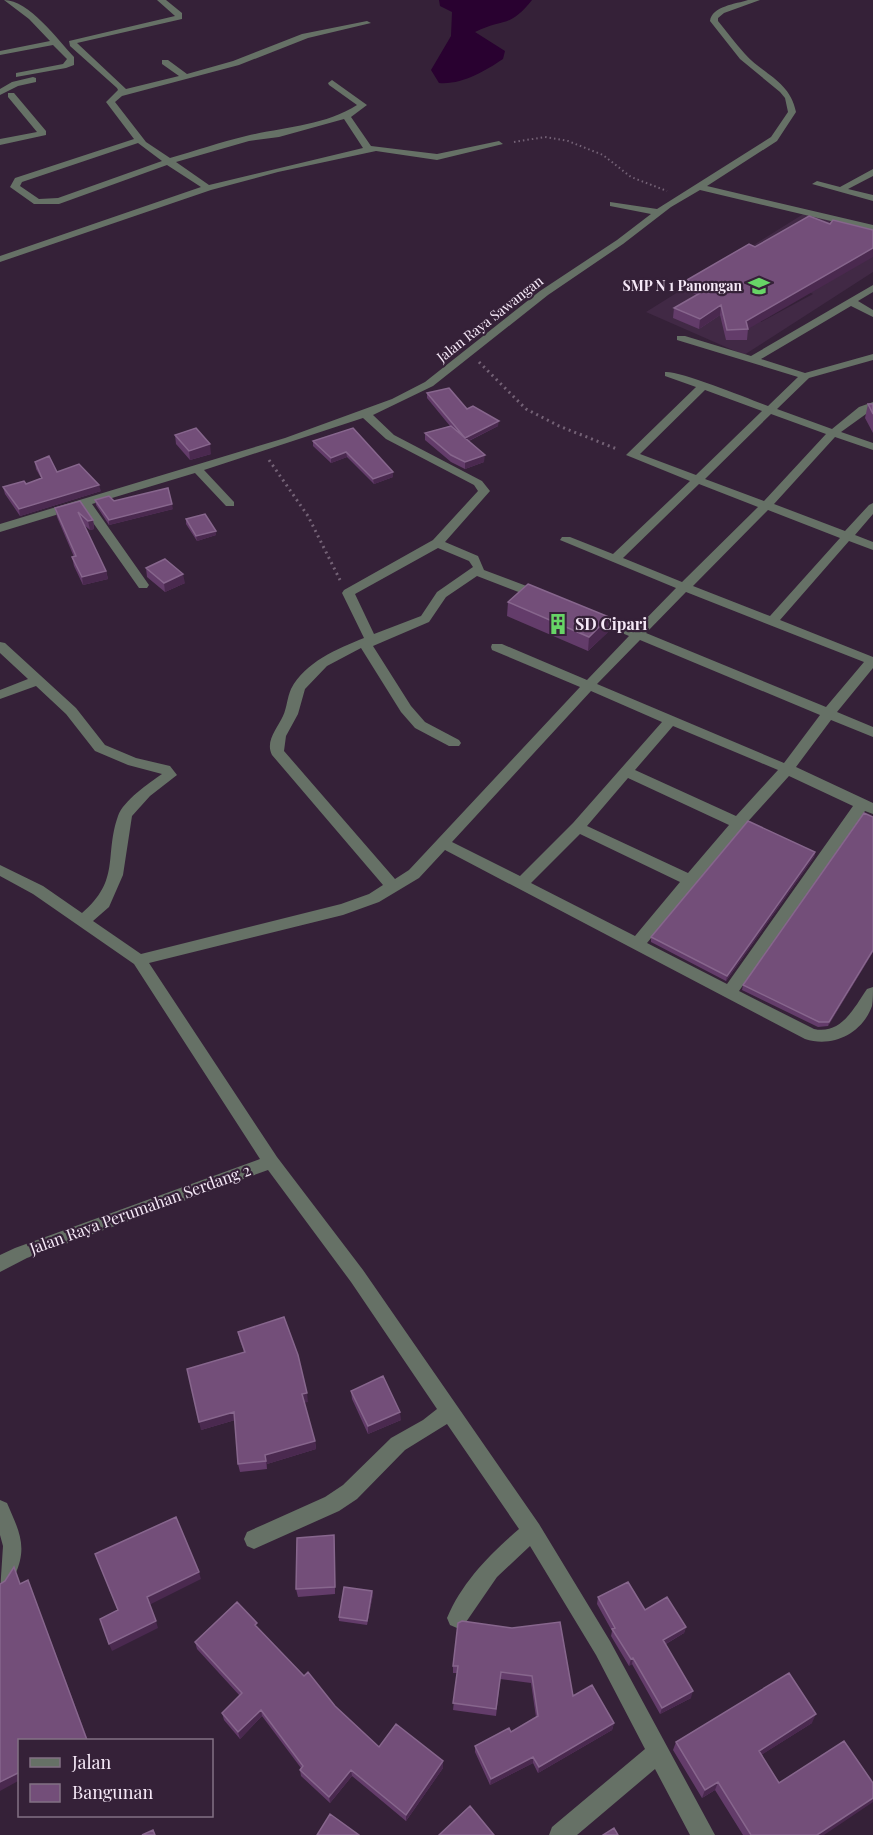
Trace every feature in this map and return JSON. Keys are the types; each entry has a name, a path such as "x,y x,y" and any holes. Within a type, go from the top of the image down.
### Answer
{"street":[{"path":"8,0 32,17 71,59 70,63 19,75"},
{"path":"161,0 179,15 178,17 74,41 73,44 121,87 123,91 110,102 136,136 208,188"},
{"name":"Jalan Raya Sawangan","path":"0,528 261,449 365,414 413,394 429,384 544,293 620,242 681,196 774,138 790,119 792,112 789,98 743,57 714,21 714,17 721,11 756,0"},
{"path":"119,94 270,52 305,36 367,23"},
{"path":"0,53 55,42"},
{"path":"165,62 186,77"},
{"path":"0,92 15,84 95,66"},
{"path":"136,136 18,180 15,187 37,202 50,203 169,161 248,138 279,134 346,116 363,105 332,83"},
{"path":"0,142 43,133 11,95"},
{"path":"346,116 368,149"},
{"path":"0,248 5,257 208,188 368,149 386,148 436,157 499,144"},
{"path":"842,190 873,172"},
{"path":"817,184 873,198"},
{"path":"698,187 873,228"},
{"path":"613,204 658,212"},
{"path":"753,359 873,288"},
{"path":"850,301 873,314"},
{"path":"681,338 805,376"},
{"path":"615,559 805,376 873,357"},
{"path":"669,374 873,447"},
{"path":"704,385 632,455 873,546"},
{"path":"139,960 343,909 394,888 414,874 589,686 766,506 832,434 856,414 873,405"},
{"path":"365,414 390,437 478,483 484,491 437,543 348,593 368,643 406,709 420,725 454,743"},
{"path":"196,468 230,504"},
{"path":"85,502 143,585"},
{"path":"771,622 873,507"},
{"path":"566,540 872,661 787,769 738,823 638,944"},
{"path":"394,888 326,805 277,752 276,742 291,714 298,689 317,667 337,655 425,620 437,600 447,590 479,568 474,559 437,543"},
{"path":"476,571 552,601"},
{"path":"574,609 640,634 873,732"},
{"path":"0,646 71,711 100,748 133,762 165,769 170,775 145,793 125,815 116,874 104,903 83,921"},
{"path":"497,647 787,769 867,806 730,992"},
{"path":"0,695 38,680"},
{"path":"521,884 578,827 670,721"},
{"path":"625,771 738,823"},
{"path":"578,827 692,881"},
{"path":"442,843 822,1039 832,1037 849,1028 873,993"},
{"name":"Jalan Raya Perumahan Serdang 2","path":"0,870 38,890 139,960 271,1162 21,1253 0,1264"},
{"path":"271,1162 357,1276 532,1531 603,1648 696,1826 704,1835"},
{"path":"254,1539 332,1504 350,1492 398,1444 430,1426 449,1411"},
{"path":"0,1510 13,1544 12,1562 0,1582"},
{"path":"457,1618 475,1586 488,1570 532,1531"},
{"path":"560,1835 658,1752"}],"path":[{"path":"499,144 545,137 568,141 603,155 631,177 681,196"},
{"path":"468,353 494,374 525,408 554,424 632,455"},
{"path":"261,449 288,484 308,516 348,593"}],"shaded area":[{"path":"439,0 532,0 511,19 475,32 505,51 503,59 473,76 456,82 439,83 431,70 451,36 452,12 440,6"},
{"name":"SMP N 1 Panongan","path":"805,213 873,233 873,272 744,355 646,312","holes":["790,283 813,294 761,322 739,312"]}],"building":[{"path":"809,216 830,224 833,220 873,230 873,248 746,321 748,329 727,330 721,305 700,319 674,308 707,289 687,280 749,244 755,247"},
{"path":"449,388 467,409 473,406 499,421 465,438 427,393"},
{"path":"868,404 873,404 873,414"},
{"path":"451,426 485,455 465,462 451,455 425,433"},
{"path":"196,428 210,444 189,451 175,435"},
{"path":"353,428 393,472 373,479 346,452 331,458 313,441"},
{"path":"49,456 57,472 79,464 99,485 19,509 3,487 24,481 26,484 42,478 35,462"},
{"path":"168,488 172,504 109,520 95,500 109,496 114,501"},
{"path":"80,501 93,520 88,521 78,512 106,571 82,577 72,557 76,556 55,508"},
{"path":"205,514 216,531 196,536 186,519"},
{"path":"165,559 183,574 164,583 146,568"},
{"path":"528,584 609,617 589,637 508,602"},
{"path":"864,813 873,817 873,950 829,1022 819,1022 743,985"},
{"path":"748,821 815,852 727,976 651,937"},
{"path":"284,1317 298,1355 307,1393 302,1394 315,1441 265,1455 266,1461 238,1464 234,1412 199,1422 187,1369 245,1352 238,1332"},
{"path":"383,1376 400,1412 368,1426 351,1391"},
{"path":"176,1517 199,1572 147,1597 156,1621 109,1644 100,1619 118,1610 95,1554"},
{"path":"334,1535 335,1587 296,1589 297,1538"},
{"path":"14,1567 20,1584 28,1580 87,1739 18,1739 18,1773 0,1782 0,1584 5,1581"},
{"path":"628,1582 645,1610 667,1597 686,1627 663,1640 693,1691 662,1708 633,1658 631,1659 612,1629 615,1628 598,1597"},
{"path":"344,1587 372,1591 367,1621 339,1617"},
{"path":"237,1602 257,1623 255,1625 304,1676 308,1672 335,1706 379,1747 396,1724 443,1761 406,1815 351,1770 329,1797 300,1770 303,1766 261,1710 238,1732 222,1713 242,1693 195,1642"},
{"path":"462,1621 512,1628 560,1622 573,1696 592,1685 614,1723 539,1767 533,1757 491,1779 475,1746 509,1728 511,1732 538,1716 532,1676 501,1672 496,1709 453,1703 458,1666 453,1666 458,1623"},
{"path":"789,1673 816,1714 759,1751 779,1783 844,1741 873,1783 873,1798 817,1835 751,1835 718,1782 705,1790 676,1742"},
{"path":"470,1806 494,1835 439,1835"},
{"path":"330,1814 359,1835 317,1835"},
{"path":"614,1828 618,1835 603,1835"},
{"path":"153,1830 155,1835 142,1835"}],"place":[{"name":"SMP N 1 Panongan","path":"759,286"},
{"name":"SD Cipari","path":"558,624"}]}
